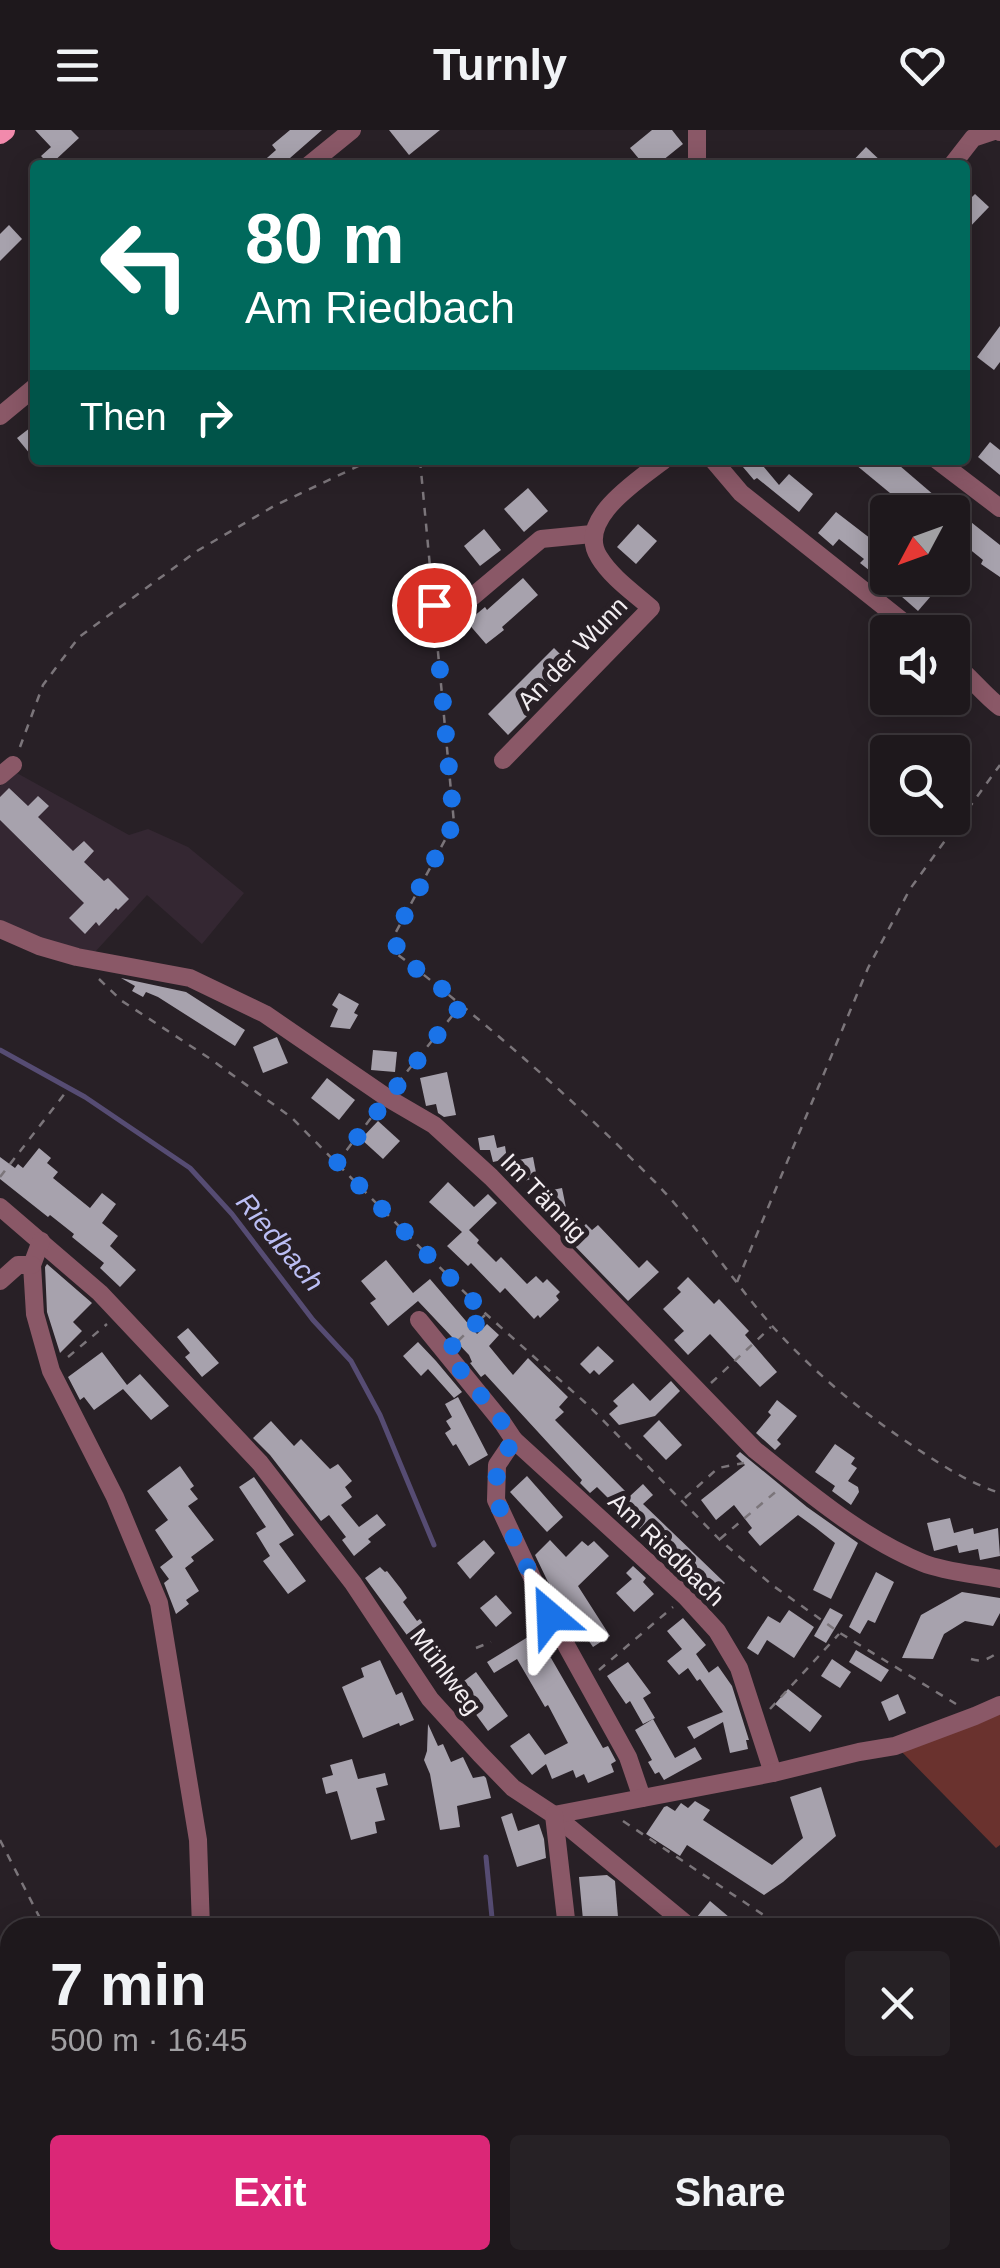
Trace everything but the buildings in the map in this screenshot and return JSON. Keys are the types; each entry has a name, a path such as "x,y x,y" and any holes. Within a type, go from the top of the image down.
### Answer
{"street":[{"path":"315,160 352,130"},
{"path":"697,130 697,160"},
{"path":"956,160 973,138 998,131"},
{"path":"0,416 30,392"},
{"path":"472,598 541,539 592,534 609,504 658,465"},
{"path":"717,465 741,493 895,615"},
{"path":"944,465 1000,508"},
{"name":"An der Wunn","path":"503,760 650,608 606,566 596,553 592,534"},
{"path":"970,676 1000,707"},
{"name":"Im Tännig","path":"0,929 76,958 190,978 265,1014 434,1126 491,1177 755,1450 791,1478 864,1531 926,1564 1000,1579"},
{"name":"Mühlweg","path":"0,1207 100,1293 260,1464 352,1583 430,1699 514,1788 679,1918"},
{"path":"41,1241 32,1265 36,1314 51,1371 114,1497 159,1603 198,1840 202,1918"},
{"path":"0,1281 18,1265 32,1265"},
{"name":"Am Riedbach","path":"420,1320 514,1440 685,1596 717,1631 738,1668 773,1773"},
{"path":"514,1440 497,1465 496,1500 550,1616 628,1757 642,1798"},
{"path":"566,1918 554,1816 894,1746 1000,1705"}],"path":[{"path":"6,770 43,686 80,636 197,551 274,506 360,465"},
{"path":"420,465 454,823 396,932 397,954 530,1062 656,1183 772,1326 816,1372 867,1415 977,1486 1000,1492"},
{"path":"737,1282 868,968 910,890 1000,765"},
{"path":"100,979 122,1001 291,1117 486,1314 589,1406 720,1540 772,1585 975,1716"},
{"path":"337,1163 462,1004"},
{"path":"0,1177 66,1092"},
{"path":"51,1371 118,1314"},
{"path":"446,1352 486,1314"},
{"path":"699,1393 772,1326"},
{"path":"682,1500 718,1468 743,1464 755,1450"},
{"path":"720,1540 791,1478"},
{"path":"586,1682 685,1596"},
{"path":"757,1725 840,1632"},
{"path":"476,1648 491,1642"},
{"path":"970,1659 979,1662 1000,1651"},
{"path":"601,1806 768,1918"},
{"path":"0,1840 40,1918"}],"shaded area":[{"path":"15,772 129,835 148,829 188,847 244,893 202,944 147,895 95,952 47,941 0,920 0,786"},
{"path":"1000,1711 1000,1845 996,1848 899,1749"}],"waterway":[{"name":"Riedbach","path":"0,1050 85,1097 190,1168 232,1214 313,1320 351,1361 380,1415 434,1545"},
{"name":"Riedbach","path":"486,1857 492,1918"}],"route":[{"path":"434,605 454,823 396,932 397,954 462,1004 337,1163 486,1314 446,1352 514,1440 497,1465 496,1500 550,1616"}]}
